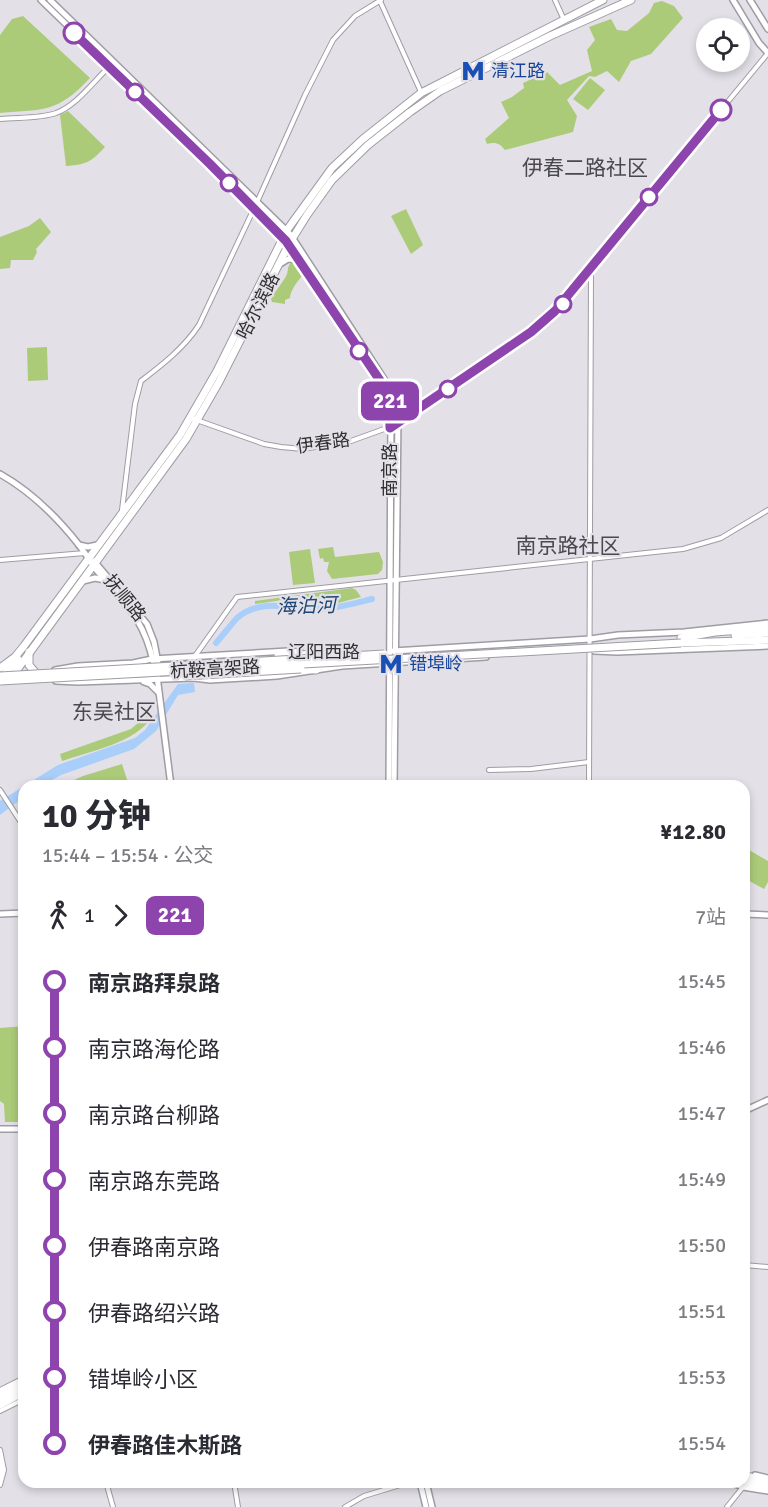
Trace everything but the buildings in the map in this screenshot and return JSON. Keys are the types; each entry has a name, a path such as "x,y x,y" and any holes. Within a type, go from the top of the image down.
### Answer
{"highway":[{"name":"哈尔滨路","path":"2,683 15,673 27,649 90,560 173,459 285,234 336,164 363,139 424,96 603,0"},
{"name":"哈尔滨路","path":"1,673 16,662 81,581 97,545 194,419 219,382 291,241 313,206 338,174 424,96 631,0"},
{"path":"681,640 715,632 768,626"},
{"path":"681,640 768,633"},
{"name":"辽阳西路","path":"681,640 694,643 768,643"},
{"name":"杭鞍高架路","path":"2,683 102,673 681,640"},
{"path":"27,649 28,662 35,672"},
{"path":"102,673 130,664 318,654"},
{"path":"102,673 133,678 316,669"},
{"path":"1,673 2,683"},
{"name":"杭鞍高架路","path":"1,673 102,673"},
{"path":"0,1403 18,1387"},
{"path":"0,1403 18,1395"},
{"path":"750,1476 768,1480"},
{"path":"750,1485 768,1489"}],"main road":[{"name":"南京路","path":"41,0 255,208 285,234"},
{"name":"南京路","path":"50,0 258,200 291,241 393,390 397,404 398,424 392,651 394,780"},
{"path":"733,0 759,43 768,53"},
{"path":"750,0 768,29"},
{"name":"南京路","path":"291,241 300,260 386,392 390,404 393,579"},
{"path":"279,265 288,259 300,260"},
{"name":"抚顺路","path":"0,474 22,486 79,545 141,625 155,659"},
{"path":"79,545 88,547 97,545"},
{"name":"抚顺路","path":"90,560 141,615 150,632 170,780"},
{"path":"81,581 95,578 105,580"},
{"name":"辽阳西路","path":"1,673 35,672 197,656 288,651 318,654 392,651 768,626"},
{"name":"辽阳西路","path":"2,683 194,678 210,680 299,674 316,669 392,663 590,650 617,652 768,643"},
{"name":"南京路","path":"389,780 392,663"},
{"path":"139,680 150,684 159,693"},
{"path":"0,914 18,913"},
{"path":"750,914 768,915"},
{"path":"750,1108 768,1100"},
{"path":"0,1129 18,1129"},
{"path":"0,1460 2,1470 0,1477"},
{"path":"421,1488 426,1507"},
{"path":"427,1488 432,1507"}],"street":[{"path":"121,515 135,404 141,381 168,359 195,332 255,208 305,94 333,40 355,16 380,0 424,96"},
{"path":"555,0 564,20"},
{"name":"伊春路","path":"194,419 264,444 303,449 351,441 398,424 537,328 555,311 579,285 768,53"},
{"path":"0,119 57,113 73,102 109,67"},
{"path":"589,780 591,270"},
{"path":"579,285 592,289"},
{"path":"197,656 237,597 683,549 721,538 768,510"},
{"path":"0,560 90,560"},
{"path":"489,770 531,770 590,762"},
{"path":"1,791 18,818"},
{"path":"750,1266 768,1267"},
{"path":"0,1403 18,1400"},
{"path":"0,1450 4,1470 0,1485"},
{"path":"108,1488 114,1507"},
{"path":"235,1488 238,1507"},
{"path":"345,1507 364,1496 390,1488"},
{"path":"727,1507 741,1488"}],"green space":[{"path":"662,1 674,6 683,18 651,54 631,61 619,82 607,71 595,77 589,76 567,100 577,116 573,132 505,150 497,144 487,144 485,139 509,118 501,102 524,88 523,83 547,72 560,85 592,71 587,50 595,40 589,27 611,19 617,30 627,31 649,13 654,3"},
{"path":"23,16 90,78 68,98 50,107 0,113 0,35 12,19"},
{"path":"590,78 605,90 588,110 573,99"},
{"path":"68,111 105,147 88,162 66,166 60,115"},
{"path":"406,209 423,245 411,254 391,216"},
{"path":"40,218 51,232 36,249 33,260 11,260 10,268 0,269 0,237 29,226"},
{"path":"293,261 298,263 306,277 303,275 299,280 290,298 285,300 285,304 272,302 271,299"},
{"path":"47,347 48,380 28,381 27,348"},
{"path":"333,547 335,557 379,552 383,562 382,570 378,574 332,579 327,571 329,562 324,562 323,558 320,559 318,549"},
{"path":"310,549 315,583 293,585 289,552"},
{"path":"352,588 361,597 334,604 283,600 255,604 255,601"},
{"path":"151,712 152,717 144,726 124,740 62,761 60,754 131,729"},
{"path":"122,764 127,780 74,780"},
{"path":"750,850 768,861 768,882 764,889 750,881"},
{"path":"18,1026 18,1122 5,1122 4,1104 0,1101 0,1028"}],"water":[{"path":"194,683 195,692 178,695 156,731 134,749 52,780 34,780 58,765 135,738 145,730 178,684"},
{"path":"18,790 18,802 0,815 0,801"}],"waterway":[{"name":"海泊河","path":"216,643 237,618 256,608 278,606 322,609 372,599"}],"bus line":[{"name":"221","path":"74,33 255,208 286,241 381,382 389,398 390,428 542,324 579,285 721,110"}],"place":[{"name":"清江路","path":"473,71"},
{"name":"错埠岭","path":"391,664"}],"district":[{"name":"伊春二路社区","path":"585,168"},
{"name":"南京路社区","path":"568,546"},
{"name":"东吴社区","path":"114,712"}]}
